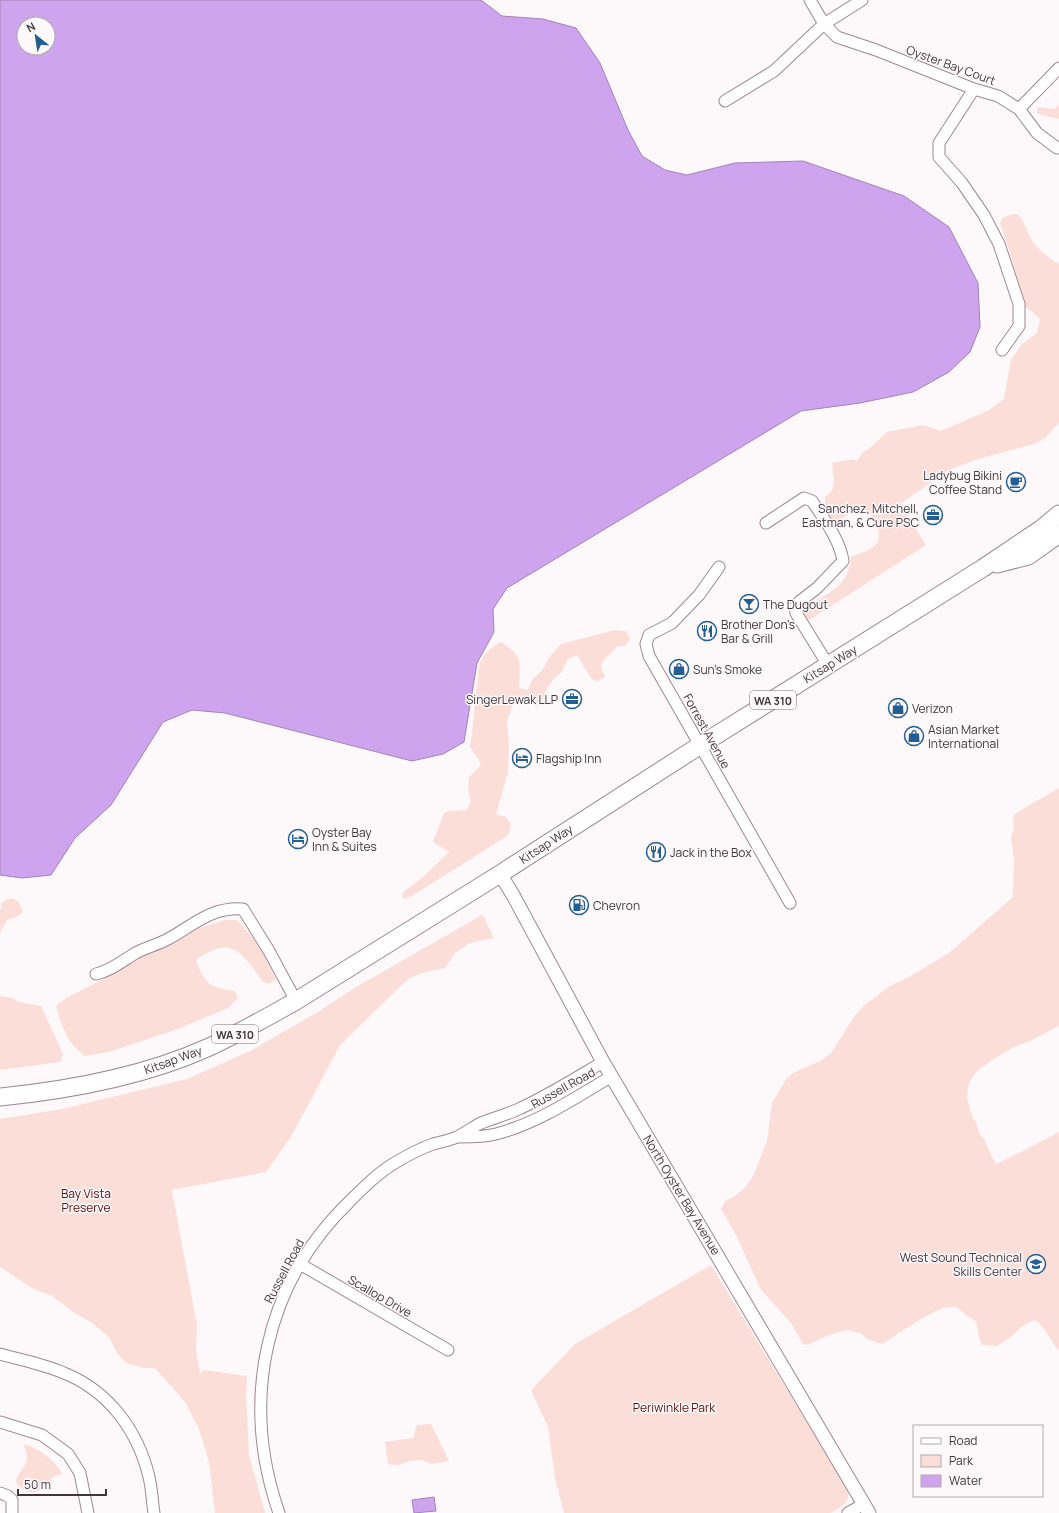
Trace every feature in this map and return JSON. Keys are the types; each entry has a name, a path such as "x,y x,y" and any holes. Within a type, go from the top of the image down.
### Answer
{"main road":[{"name":"Kitsap Way","path":"0,1097 71,1088 118,1077 163,1064 207,1048 296,1001 500,874 699,746 983,568 1040,529 1059,514"},
{"path":"983,568 1028,556 1059,534"}],"street":[{"name":"Oyster Bay Court","path":"810,0 824,24 837,37 876,50 974,89 998,96 1019,109 1037,133 1058,148"},
{"path":"725,102 774,71 824,24 862,0"},
{"path":"1019,109 1059,68"},
{"path":"974,89 939,143 939,158 962,183 984,215 999,244 1020,304 1019,326 1002,350"},
{"path":"766,523 804,498 812,500 837,542 842,554 843,562 795,607 796,613 828,665"},
{"name":"Forrest Avenue","path":"719,567 699,595 672,623 649,635 646,644 649,656 699,746 790,902"},
{"name":"North Oyster Bay Avenue","path":"500,874 513,894 612,1076 867,1508"},
{"path":"96,974 107,971 135,954 168,939 209,914 230,908 243,909 269,950 296,1001"},
{"name":"Russell Road","path":"278,1513 264,1450 261,1415 262,1378 269,1338 277,1311 300,1264 326,1225 380,1173 393,1164 420,1149 456,1137 480,1124 521,1108 604,1062"},
{"name":"Russell Road","path":"456,1137 481,1136 510,1130 546,1114 612,1076"},
{"name":"Scallop Drive","path":"300,1264 448,1350"},
{"path":"0,1354 65,1373 90,1387 107,1400 122,1416 138,1443 149,1478 154,1513"},
{"path":"0,1422 42,1435 68,1454 80,1473 88,1513"},
{"path":"0,1493 8,1496 12,1500 12,1513"},
{"path":"848,1513 867,1508"}],"green space":[{"path":"1059,104 1059,119 1037,114 1037,109 1039,107 1055,109"},
{"path":"1013,214 1019,215 1024,222 1029,235 1038,248 1059,264 1059,423 1046,437 1037,443 975,460 949,470 900,504 926,545 808,620 804,616 803,611 840,584 846,577 851,557 873,547 877,544 879,539 879,533 875,521 864,509 854,511 833,523 825,503 825,497 832,491 834,481 832,463 853,459 857,461 862,453 870,448 887,432 923,425 941,431 989,410 1004,399 1011,360 1021,345 1037,333 1040,319 1029,309 1024,307 1011,256 1000,223 1002,218"},
{"path":"615,630 626,631 630,638 626,646 618,646 603,661 601,667 605,677 597,682 591,678 577,655 568,659 561,673 554,678 545,692 541,704 537,707 525,700 513,705 507,721 509,744 508,773 496,814 506,817 511,824 507,836 412,896 403,899 402,893 424,876 449,852 433,842 444,813 450,811 467,810 471,800 468,790 469,777 481,765 470,747 479,667 487,652 501,642 514,652 520,666 519,688 528,690 532,680 542,670 550,656 561,644"},
{"path":"1059,788 1059,1026 1030,1041 1014,1047 992,1060 976,1072 969,1083 967,1098 979,1133 985,1140 996,1164 1059,1132 1059,1351 1041,1325 1034,1320 1021,1327 1011,1337 997,1346 982,1345 976,1321 956,1307 949,1307 930,1314 882,1344 867,1339 862,1334 847,1330 826,1336 808,1345 803,1344 791,1323 761,1290 736,1235 721,1209 726,1200 732,1198 746,1187 754,1174 767,1141 772,1103 786,1079 793,1073 820,1061 831,1053 856,1014 865,1005 890,986 909,977 949,953 1013,897 1014,860 1011,837 1014,828 1013,816"},
{"path":"12,898 19,902 23,912 16,917 7,920 0,933 1,904"},
{"name":"Bay Vista Preserve","path":"482,915 484,918 485,917 494,938 470,943 455,953 445,968 422,973 408,979 340,1045 292,1135 266,1172 172,1190 197,1325 196,1350 200,1373 204,1370 247,1376 246,1396 249,1455 265,1513 215,1513 209,1462 199,1429 185,1402 155,1368 144,1368 126,1363 117,1353 109,1337 92,1323 73,1312 51,1295 35,1290 0,1267 0,1119 62,1109 187,1079 252,1050 318,1012 356,987"},
{"path":"225,920 236,920 255,940 276,979 270,984 263,982 242,955 235,950 219,948 196,960 202,975 206,980 214,986 235,991 238,998 228,1008 178,1029 109,1052 85,1056 69,1040 56,1006 66,998 109,976 148,952 165,947 199,928"},
{"path":"0,996 12,998 19,1002 41,1006 63,1054 61,1062 0,1070"},
{"name":"Periwinkle Park","path":"711,1265 847,1488 848,1497 845,1504 831,1513 564,1513 555,1478 548,1427 531,1390 575,1344"},
{"path":"431,1424 449,1461 431,1464 422,1460 410,1461 399,1465 388,1464 385,1442 413,1438 417,1425"},
{"path":"24,1444 46,1455 51,1459 62,1474 53,1477 43,1488 35,1492 23,1489 16,1482 18,1475 27,1460"}],"water":[{"path":"0,0 481,0 502,16 543,19 576,28 600,63 628,130 642,156 665,170 687,175 735,163 803,161 904,196 949,227 978,283 980,327 970,352 949,372 913,392 860,403 801,411 507,588 493,609 494,632 477,663 464,742 443,754 412,761 225,713 192,710 163,722 111,805 75,838 51,875 22,878 0,875"},
{"path":"434,1497 436,1511 414,1513 412,1500"}],"place":[{"name":"Ladybug Bikini Coffee Stand","path":"1016,482"},
{"name":"Sanchez, Mitchell, Eastman, & Cure PSC","path":"933,515"},
{"name":"The Dugout","path":"749,604"},
{"name":"Brother Don's Bar & Grill","path":"707,631"},
{"name":"Sun's Smoke","path":"679,669"},
{"name":"SingerLewak LLP","path":"572,699"},
{"name":"Verizon","path":"898,708"},
{"name":"Asian Market International","path":"914,736"},
{"name":"Flagship Inn","path":"522,758"},
{"name":"Oyster Bay Inn & Suites","path":"298,839"},
{"name":"Jack in the Box","path":"656,852"},
{"name":"Chevron","path":"579,905"},
{"name":"West Sound Technical Skills Center","path":"1036,1264"}]}
